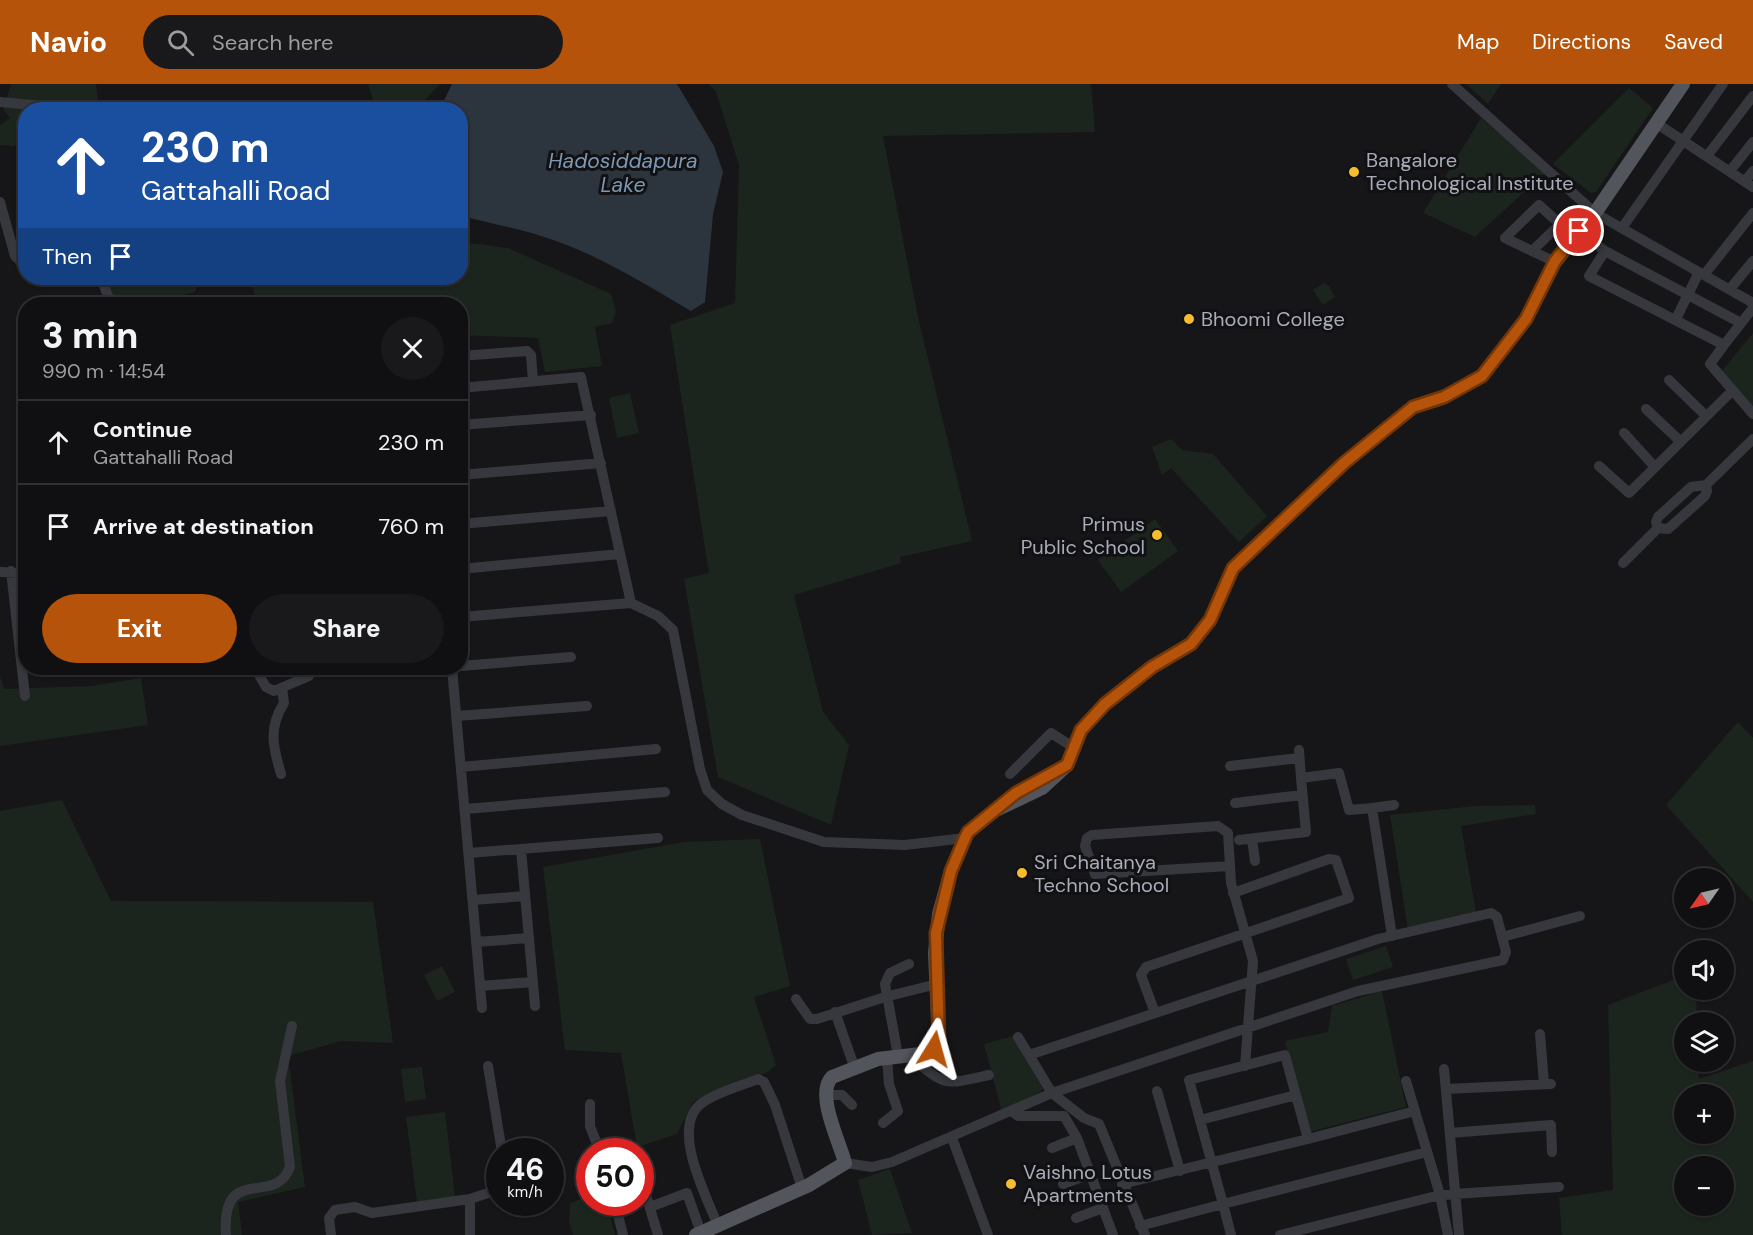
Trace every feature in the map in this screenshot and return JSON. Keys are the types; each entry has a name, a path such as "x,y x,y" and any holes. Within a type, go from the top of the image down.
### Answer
{"main road":[{"path":"699,1234 802,1188 845,1163 826,1095 828,1081 854,1066 898,1056 929,1053 937,1047 938,984 935,953 939,914 951,871 968,832 1016,793 1067,765 1076,749 1081,730 1105,704 1152,667 1191,644 1210,620 1233,568 1344,463 1413,407 1453,393 1482,376 1526,319 1555,261 1595,213 1683,84"}],"street":[{"path":"1452,84 1595,213 1753,303"},
{"path":"1622,228 1723,84"},
{"path":"1707,156 1753,96"},
{"path":"0,102 18,104"},
{"path":"1656,123 1749,184 1753,171"},
{"path":"1730,171 1753,142"},
{"path":"0,202 15,256 18,259"},
{"path":"1555,261 1505,238 1539,205 1560,224 1605,251 1741,323"},
{"path":"1676,319 1688,294 1702,273 1753,213"},
{"path":"1532,251 1560,224"},
{"path":"1605,251 1589,276 1724,345"},
{"path":"1730,289 1753,261"},
{"path":"1753,309 1710,364 1753,414"},
{"path":"468,355 527,351 531,355 533,381"},
{"path":"468,387 581,377 631,603"},
{"path":"1669,380 1706,416"},
{"path":"1599,466 1629,492 1732,391"},
{"path":"1646,409 1680,441"},
{"path":"468,424 591,415"},
{"path":"1624,433 1654,466"},
{"path":"1658,528 1656,522 1658,517 1690,486 1706,485 1753,439"},
{"path":"468,474 601,463"},
{"path":"1658,528 1668,529 1676,523 1704,496 1707,492 1706,485"},
{"path":"468,523 611,511"},
{"path":"1623,563 1658,528"},
{"path":"468,568 620,554"},
{"path":"5,571 18,652"},
{"path":"468,616 631,603 658,616 673,630 700,769 707,790 722,804 742,815 824,842 905,844 965,838"},
{"path":"468,665 571,657"},
{"path":"22,675 25,696"},
{"path":"260,675 270,691 309,675"},
{"path":"453,675 482,1008"},
{"path":"281,774 272,731 275,717 284,703 282,688"},
{"path":"457,716 586,706"},
{"path":"1010,774 1051,733 1076,749"},
{"path":"461,767 656,749"},
{"path":"1230,765 1299,754 1306,832 1239,840"},
{"path":"1301,778 1341,774 1349,810 1394,805"},
{"path":"465,809 665,792"},
{"path":"1235,803 1302,795"},
{"path":"1372,808 1392,936"},
{"path":"1230,866 1095,874 1085,846 1087,838 1092,835 1218,826 1228,833 1233,893 1253,961 1245,1066"},
{"path":"469,853 658,838"},
{"path":"1252,839 1255,861"},
{"path":"521,849 535,1006"},
{"path":"1155,1013 1141,975 1143,970 1349,898 1336,860 1329,859 1233,893"},
{"path":"473,900 525,896"},
{"path":"845,1163 872,1167 892,1162 1052,1093 1358,991 1503,960 1506,952 1497,917 1491,913 1392,936 1029,1055"},
{"path":"1502,937 1580,916"},
{"path":"476,942 529,938"},
{"path":"883,1123 896,1115 898,1111 889,1084 898,1056 885,997 887,976 909,964"},
{"path":"480,986 532,982"},
{"path":"796,999 810,1019 938,984"},
{"path":"836,1012 854,1066"},
{"path":"226,1235 225,1208 231,1199 242,1191 276,1184 286,1175 290,1167 280,1081 292,1026"},
{"path":"1446,1089 1548,1084 1540,1034"},
{"path":"1018,1037 1052,1093 1084,1119 1099,1124 1142,1230 1223,1204 1427,1152"},
{"path":"1231,1235 1189,1080 1285,1055 1308,1139"},
{"path":"898,1056 950,1084 989,1075"},
{"path":"488,1066 500,1138"},
{"path":"1444,1069 1459,1235"},
{"path":"718,1226 688,1147 691,1122 703,1102 758,1079 764,1082 775,1105 802,1188"},
{"path":"1406,1081 1440,1195 1448,1235"},
{"path":"1157,1091 1180,1171"},
{"path":"826,1095 842,1095 852,1105"},
{"path":"1200,1120 1296,1095"},
{"path":"590,1104 591,1125 595,1138"},
{"path":"1122,1184 1415,1111"},
{"path":"1012,1112 1018,1116 1064,1116 1077,1138 1113,1235"},
{"path":"1450,1133 1551,1125 1552,1152"},
{"path":"952,1138 988,1235"},
{"path":"1052,1148 1077,1138"},
{"path":"1063,1184 1090,1174"},
{"path":"1280,1235 1440,1195 1559,1187"},
{"path":"654,1205 686,1188 699,1234"},
{"path":"331,1235 328,1218 335,1210 355,1207 372,1213 470,1199 486,1194"},
{"path":"470,1199 470,1235"},
{"path":"1076,1218 1102,1208"},
{"path":"618,1216 623,1235"},
{"path":"653,1216 658,1235"}],"shaded area":[{"path":"11,84 96,84 98,102 18,102 18,142 14,146 0,145 0,125 10,118 3,109"},
{"path":"368,84 440,84 423,102 374,102"},
{"path":"709,84 1091,84 1095,132 883,136 918,317 972,541 900,557 901,563 794,595 823,712 849,745 831,825 718,777 684,579 709,573 670,325 735,303 739,165 716,92"},
{"path":"1466,84 1501,84 1488,104"},
{"path":"1629,88 1653,108 1596,192 1591,193 1553,164"},
{"path":"1481,118 1545,173 1475,237 1423,213"},
{"path":"468,243 508,248 611,294 616,311 612,323 595,327 602,366 545,372 538,338 468,335 468,297 255,297 252,285 468,285"},
{"path":"1324,283 1329,286 1335,297 1323,305 1313,290"},
{"path":"106,285 197,285 195,292 173,297 111,297"},
{"path":"1753,333 1753,407 1721,372"},
{"path":"630,393 639,433 617,438 609,398"},
{"path":"1171,439 1182,450 1213,454 1267,516 1239,542 1171,468 1162,475 1152,447"},
{"path":"1155,519 1178,551 1121,592 1098,560"},
{"path":"0,676 4,689 92,686 141,678 148,725 0,746"},
{"path":"1738,722 1753,738 1753,902 1734,881 1734,868 1723,868 1666,805"},
{"path":"62,800 111,901 373,902 393,1043 341,1041 288,1056 305,1187 238,1202 242,1235 0,1235 0,811"},
{"path":"1535,805 1536,814 1461,826 1476,912 1408,930 1390,815 1476,806"},
{"path":"760,839 790,986 754,997 776,1065 768,1072 693,1102 677,1134 654,1141 654,1138 635,1138 621,1053 565,1050 543,867 684,842"},
{"path":"1386,946 1393,967 1353,980 1346,959"},
{"path":"442,966 455,992 437,1001 424,975"},
{"path":"1674,980 1674,1000 1696,1000 1697,1012 1674,1012 1674,1072 1699,1072 1699,1079 1720,1072 1734,1072 1734,1067 1753,1061 1753,1235 1562,1235 1559,1198 1613,1190 1608,1005"},
{"path":"1382,991 1406,1107 1309,1132 1285,1041 1328,1032 1332,1006"},
{"path":"1013,1036 1044,1089 1008,1112 1002,1112 984,1044"},
{"path":"422,1067 426,1099 405,1102 401,1069"},
{"path":"445,1112 455,1197 417,1202 406,1117"},
{"path":"890,1169 912,1233 872,1235 858,1180"},
{"path":"576,1201 576,1216 610,1216 615,1235 573,1235 569,1222 570,1203"}],"water":[{"name":"Hadosiddapura Lake","path":"452,84 677,84 714,146 723,172 713,214 705,302 691,311 617,268 578,250 521,230 468,218 468,102 443,102"}],"place":[{"name":"Bangalore Technological Institute","path":"1354,172"},
{"name":"Bhoomi College","path":"1189,319"},
{"name":"Primus Public School","path":"1157,535"},
{"name":"Sri Chaitanya Techno School","path":"1022,873"},
{"name":"Vaishno Lotus Apartments","path":"1011,1184"}],"route":[{"path":"934,1049 939,1042 936,933 951,871 968,832 1016,793 1067,765 1075,751 1081,730 1105,704 1152,667 1191,644 1210,620 1233,568 1344,463 1413,407 1444,397 1482,376 1526,319 1555,261 1579,231"}]}
